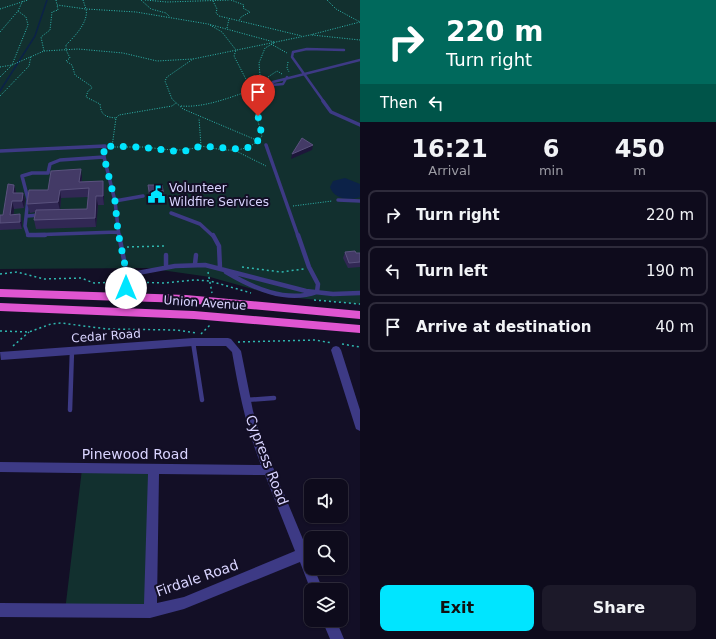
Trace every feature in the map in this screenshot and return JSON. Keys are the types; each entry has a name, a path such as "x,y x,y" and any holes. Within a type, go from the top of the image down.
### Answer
{"highway":[{"name":"Union Avenue","path":"0,292 186,299 360,315"},
{"path":"21,307 60,302 111,303 124,297 136,303 226,314 244,319"},
{"name":"Union Avenue","path":"0,306 150,312 360,329"}],"street":[{"name":"Cedar Road","path":"5,355 193,342 214,342"},
{"path":"214,342 228,342"},
{"name":"Cypress Road","path":"228,342 236,351 246,400 257,441 304,554"},
{"path":"336,346 357,410 360,426"},
{"name":"Pinewood Road","path":"0,467 269,470"},
{"path":"150,611 154,469"},
{"name":"Firdale Road","path":"0,610 150,611 184,603 304,554"},
{"path":"332,627 336,639"}],"lane":[{"path":"344,50 295,51 293,52 292,57 331,112 360,125"},
{"path":"272,85 276,80 287,76 306,75 360,60"},
{"path":"265,86 283,84 287,76"},
{"path":"266,145 289,206 309,267 318,284 317,292"},
{"path":"0,151 104,146 104,157 115,201 120,247 127,275 124,297"},
{"path":"104,157 60,160 50,164 48,173 32,173 22,176 28,197 25,230 28,235 118,232"},
{"path":"115,201 143,196"},
{"path":"338,200 360,201"},
{"path":"171,213 190,218 208,230 219,247 220,268"},
{"path":"27,216 47,214"},
{"path":"166,255 166,266"},
{"path":"194,264 196,255"},
{"path":"127,275 166,266 194,264 220,268 274,284 317,292 347,294 360,293"},
{"path":"220,268 238,280 278,294 299,297 309,296 317,292"},
{"path":"193,342 202,400"},
{"path":"70,410 72,350"},
{"path":"246,400 274,398"}],"path":[{"path":"0,32 18,12 23,0"},
{"path":"0,9 28,0"},
{"path":"44,50 41,37 50,30 52,12 58,10 56,0"},
{"path":"83,0 87,13 81,23 81,29 66,45 66,50 70,58 66,61 72,65 75,75 91,86 92,88 88,91 86,97 100,104 101,112 106,117 116,118 119,115 172,106 176,103"},
{"path":"141,0 151,9 166,13 172,18"},
{"path":"145,0 167,2 231,0 244,5 243,8 250,12 239,21"},
{"path":"328,0 328,2 336,9 360,22"},
{"path":"212,1 218,16 304,36"},
{"path":"57,5 86,9 136,12 208,24 275,42"},
{"path":"0,77 12,64 22,46 22,37 28,25 26,17 18,12"},
{"path":"226,28 229,19"},
{"path":"0,67 12,64 44,50 123,53 157,61 193,59 310,35 360,22"},
{"path":"208,24 222,32 236,50"},
{"path":"310,35 360,40"},
{"path":"252,91 260,75 259,63 265,48 275,42"},
{"path":"271,44 287,53"},
{"path":"104,146 139,147 182,152 201,146 232,149 252,147 262,136 262,131 254,107 255,100 252,91 241,72 238,61 234,56 236,50"},
{"path":"0,96 29,66 31,56"},
{"path":"193,59 167,77 165,81 172,99 179,106 199,117 266,145"},
{"path":"265,83 268,77 277,71 287,76 291,73 287,68 288,62 291,59"},
{"path":"179,106 193,107 204,105 232,95 252,91 265,86"},
{"path":"199,117 199,130 202,140 201,146"},
{"path":"112,147 116,133 114,126 116,118"},
{"path":"232,149 251,157 276,172"},
{"path":"289,206 338,200"},
{"path":"120,247 166,246"},
{"path":"242,268 257,267 286,272 301,270 309,267"},
{"path":"0,274 17,272 44,278 81,278 94,283 164,283 195,280 210,281 256,294"},
{"path":"210,281 212,294"},
{"path":"308,300 360,304"},
{"path":"5,355 14,343 29,332 51,324 61,323 107,329 176,330 200,334 214,342"},
{"path":"193,342 211,324"},
{"path":"0,331 29,332"},
{"path":"228,342 316,340 336,346 360,347"}],"green space":[{"path":"0,0 360,0 360,304 277,296 210,277 147,268 0,269"},
{"path":"82,469 154,469 150,611 65,611"}],"water":[{"path":"345,178 360,184 360,197 351,199 342,198 332,191 330,187 333,181"}],"building":[{"path":"302,138 313,145 292,154"},
{"path":"81,169 79,182 103,181 103,196 96,196 95,218 34,220 36,210 87,209 89,188 60,190 58,202 27,204 29,190 48,190 51,171"},
{"path":"8,184 14,185 13,193 23,193 22,201 12,201 10,215 20,214 20,222 0,223 0,215 3,215"},
{"path":"148,185 162,185 164,196 150,197"},
{"path":"355,251 356,253 360,253 360,262 349,263 345,252"}],"waterway":[{"path":"0,91 35,36 47,0"}],"place":[{"name":"Volunteer Wildfire Services","path":"156,195"}],"route":[{"path":"126,288 127,275 121,252 115,201 104,157 104,146 155,148 182,152 201,146 229,149 248,148 256,144 262,136 258,116"}]}
